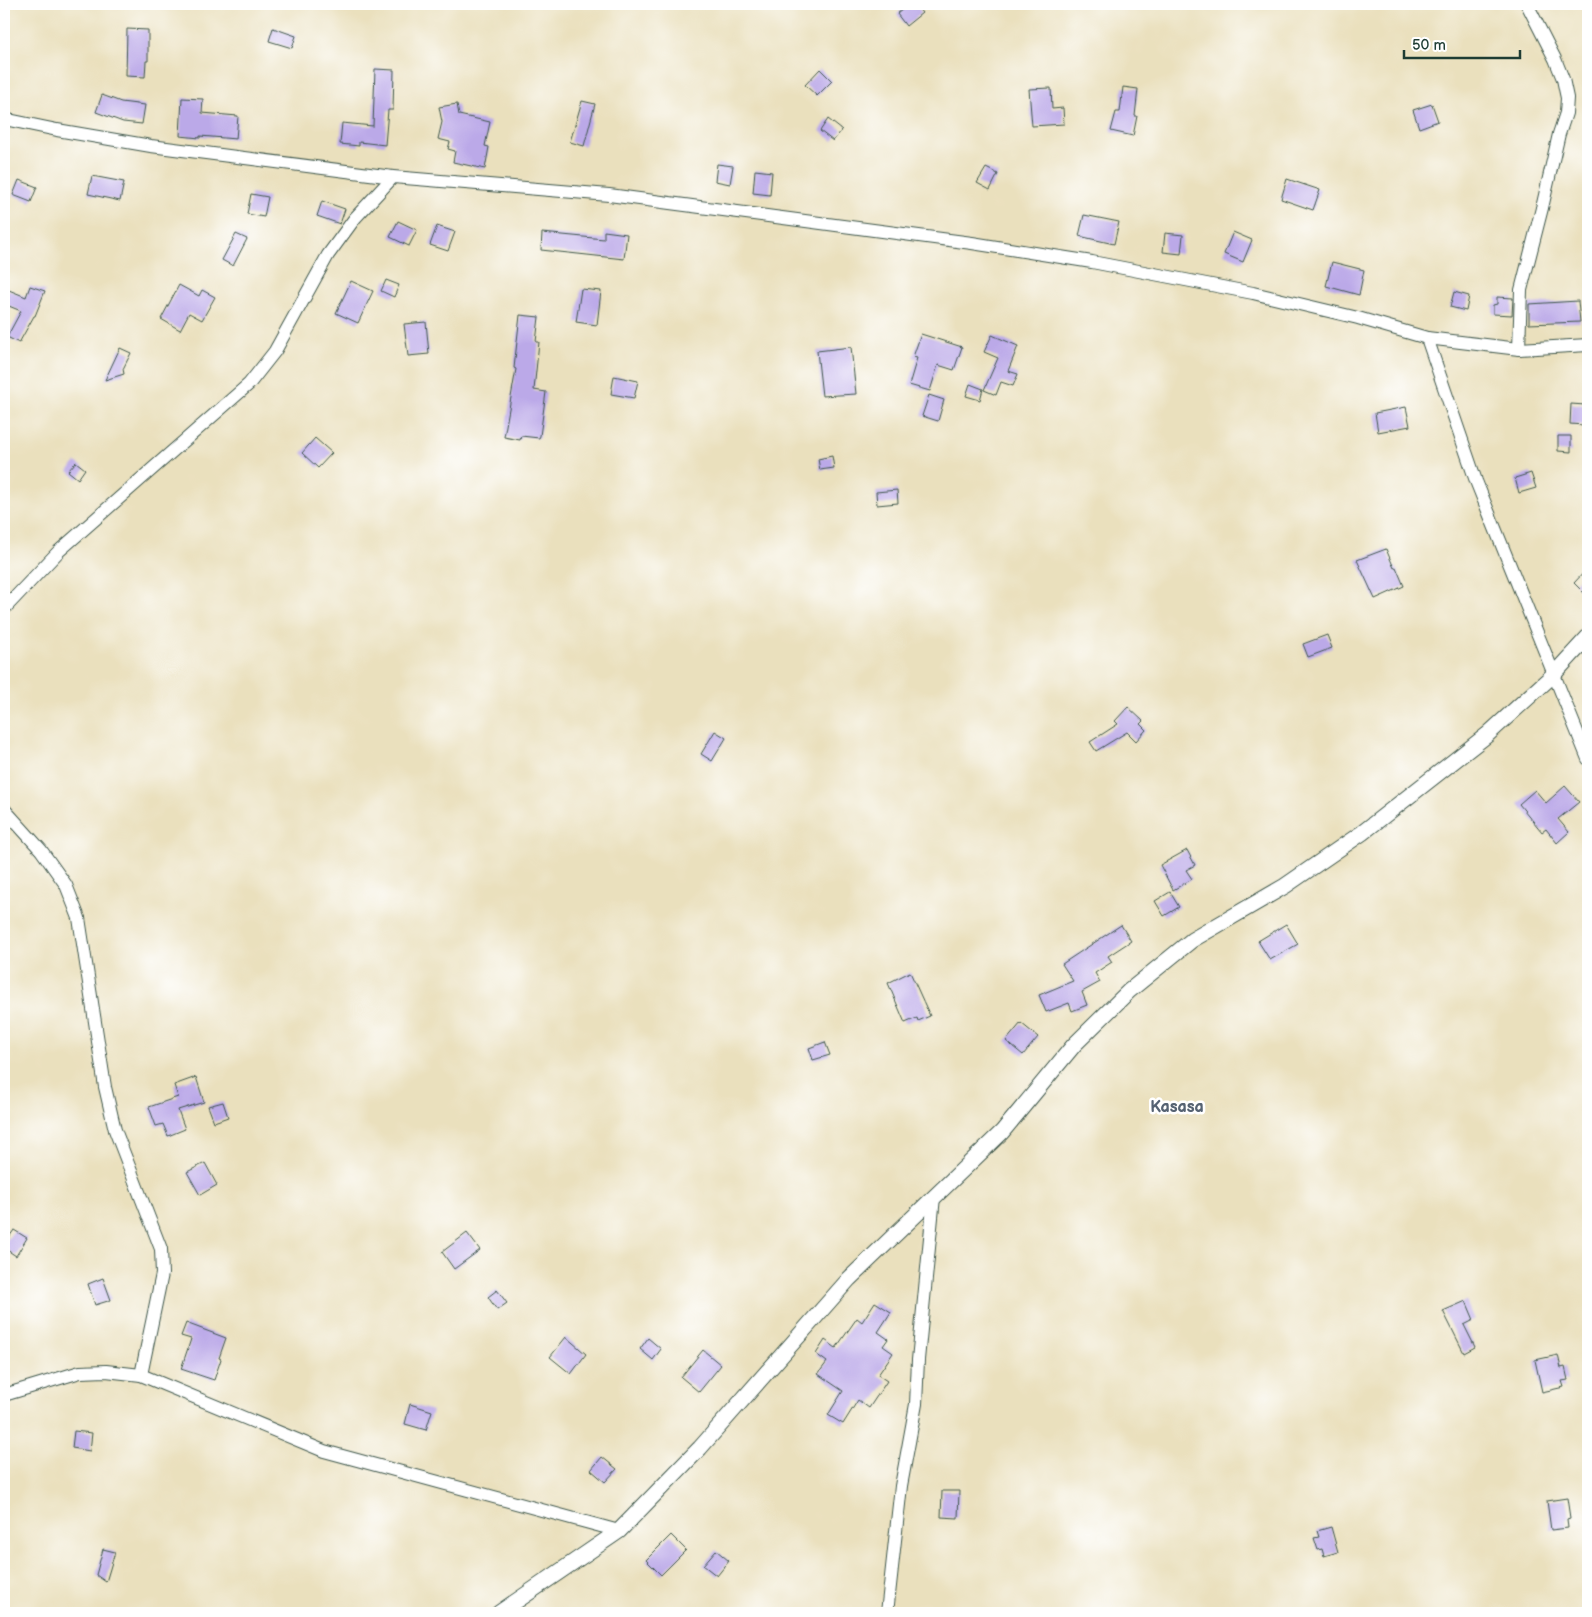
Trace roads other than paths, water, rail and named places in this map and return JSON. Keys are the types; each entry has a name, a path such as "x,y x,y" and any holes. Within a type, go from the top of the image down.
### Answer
{"street":[{"path":"1518,349 1521,290 1559,134 1566,113 1563,79 1527,4"},
{"path":"4,119 151,146 393,176 609,195 972,243 1092,262 1253,293 1358,318 1427,338 1518,349 1588,345"},
{"path":"4,609 58,552 249,384 275,351 328,255 355,218 393,176"},
{"path":"1427,338 1476,481 1588,759"},
{"path":"499,1613 619,1531 700,1448 849,1279 1002,1132 1074,1045 1130,991 1192,940 1285,886 1362,833 1487,735 1553,675 1588,637"},
{"path":"4,808 41,850 66,885 79,918 104,1087 115,1130 161,1249 162,1274 140,1375"},
{"path":"887,1613 901,1486 916,1404 918,1360 934,1197"},
{"path":"4,1395 80,1372 106,1371 140,1375 324,1451 619,1531"}],"district":[{"name":"Kasasa","path":"1177,1106"}]}
